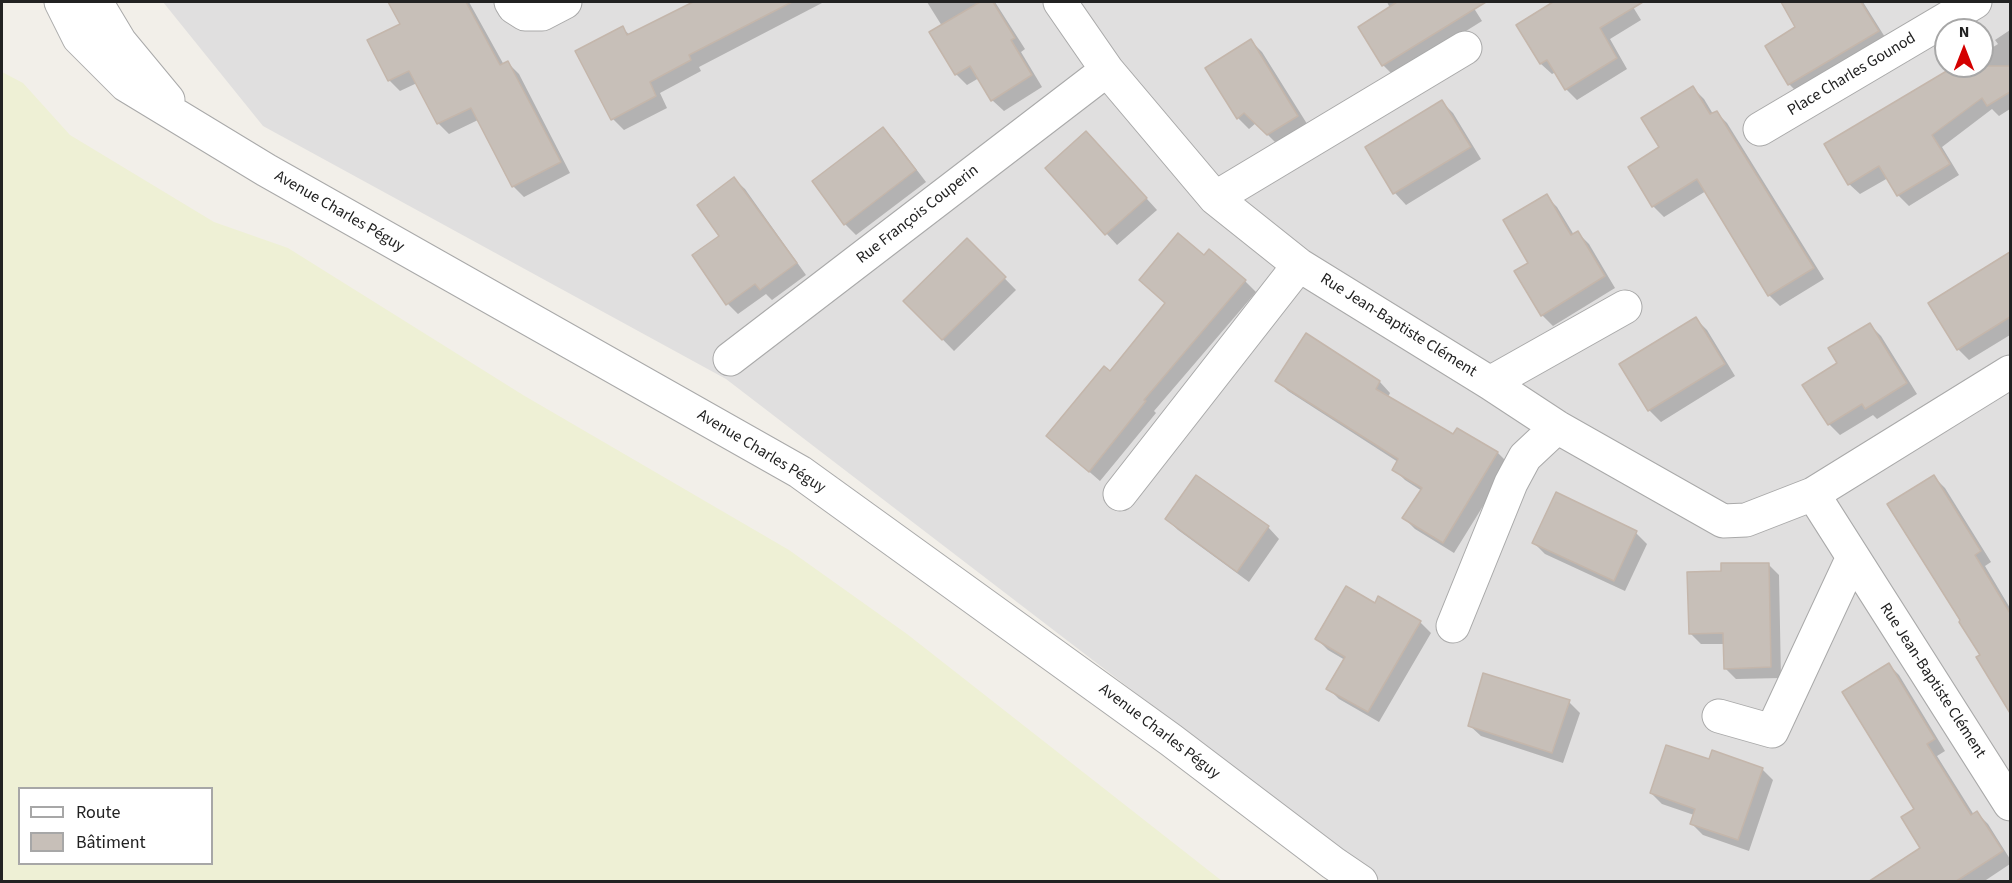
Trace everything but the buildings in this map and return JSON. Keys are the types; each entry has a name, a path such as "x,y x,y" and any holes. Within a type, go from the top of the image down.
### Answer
{"street":[{"name":"Avenue Charles Péguy","path":"61,2 79,38 126,85 276,176 800,472 1161,733 1361,882"},
{"name":"Avenue Charles Péguy","path":"96,2 120,42 184,120"},
{"path":"511,2 514,7 525,14 542,14 565,2"},
{"name":"Rue Jean-Baptiste Clément","path":"1060,2 1107,70 1215,198 1299,265 1557,427 1723,521 1746,520 1813,494 2010,372"},
{"name":"Place Charles Gounod","path":"1760,129 1975,2"},
{"path":"1215,198 1465,48"},
{"name":"Rue François Couperin","path":"730,359 1107,70"},
{"path":"1120,494 1299,265"},
{"path":"1490,383 1625,307"},
{"path":"1453,626 1511,483 1525,457 1557,427"},
{"name":"Rue Jean-Baptiste Clément","path":"1813,494 2010,804"},
{"path":"1719,716 1772,731 1852,557"}],"shaded area":[{"path":"163,2 2010,2 2010,881 1381,881 726,379 263,126"}],"green space":[{"path":"2,72 23,83 70,135 214,222 288,248 523,395 789,550 907,634 1222,881 2,881"}]}
